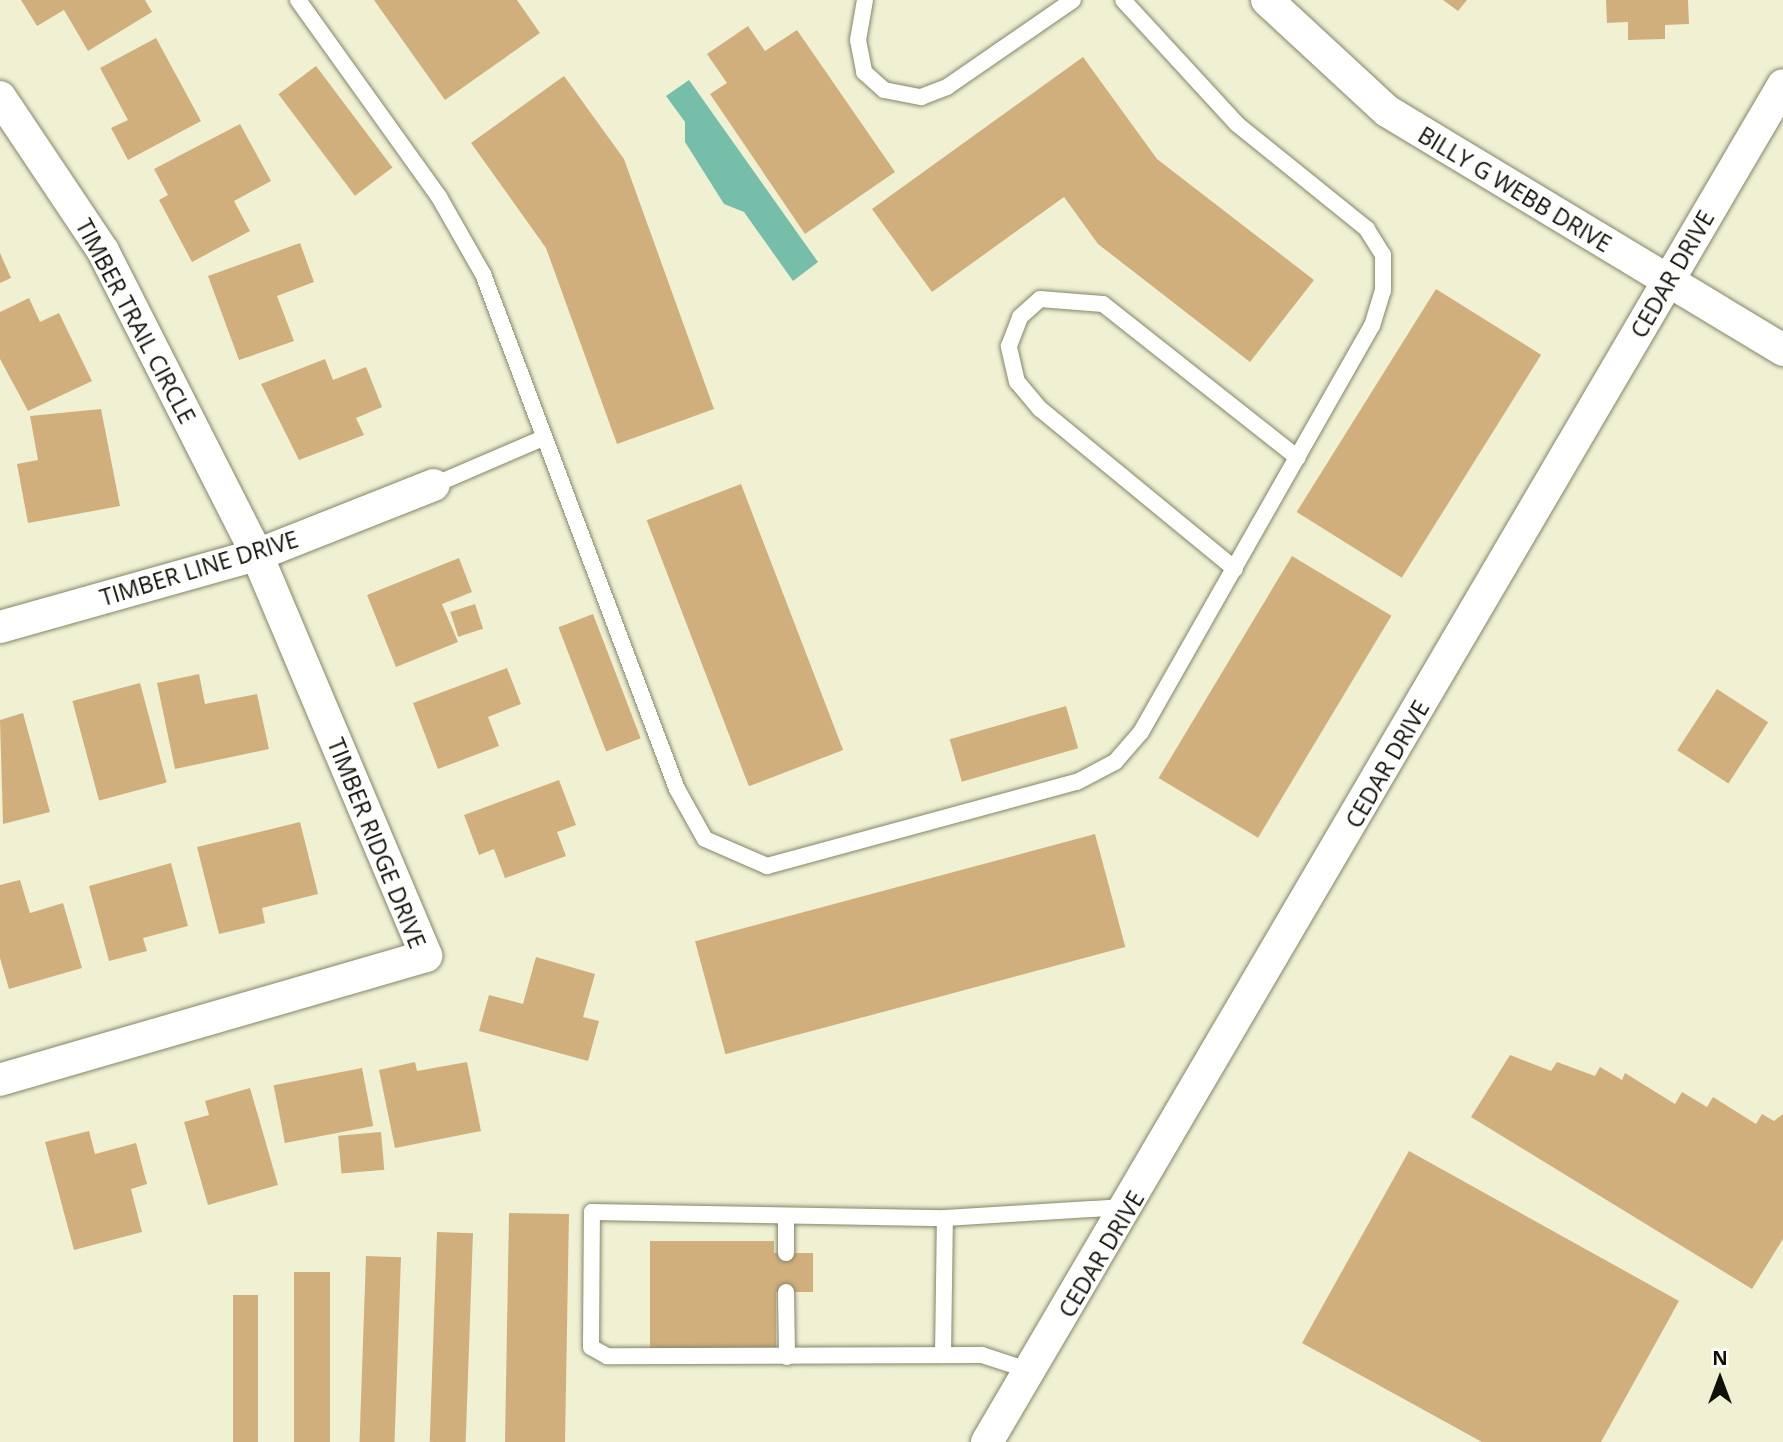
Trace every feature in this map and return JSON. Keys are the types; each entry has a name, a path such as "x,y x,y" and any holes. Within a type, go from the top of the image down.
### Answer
{"street":[{"name":"BILLY G WEBB DRIVE","path":"1267,0 1387,111 1783,350"},
{"name":"CEDAR DRIVE","path":"987,1442 1130,1207 1783,85"},
{"name":"TIMBER TRAIL CIRCLE","path":"0,97 103,251 257,555"},
{"name":"TIMBER LINE DRIVE","path":"0,627 257,555 434,485"},
{"name":"TIMBER RIDGE DRIVE","path":"0,1080 426,956 257,555"}],"lane":[{"path":"298,0 400,138 464,241 543,438 677,789 705,839 767,866 1077,782 1115,762 1141,732 1372,326 1383,291 1383,255 1367,229 1237,124 1124,0"},
{"path":"864,0 858,40 864,72 884,90 921,97 947,87 1073,0"},
{"path":"1235,569 1032,400 1017,382 1009,346 1020,317 1040,299 1103,303 1298,458"},
{"path":"434,485 543,438"},
{"path":"1031,1371 982,1355 607,1356 591,1347 592,1212 945,1218 1130,1207"},
{"path":"786,1216 786,1253"},
{"path":"943,1355 945,1218"},
{"path":"786,1292 787,1357"}],"water":[{"path":"689,80 818,262 793,281 744,212 724,204 685,142 685,122 666,96"}],"building":[{"path":"21,0 145,0 152,12 88,51 64,10 37,26"},
{"path":"374,0 517,0 540,33 445,100"},
{"path":"1443,0 1467,0 1458,11"},
{"path":"1606,0 1688,0 1689,24 1665,25 1665,39 1628,40 1628,22 1607,23"},
{"path":"748,26 765,51 797,30 895,172 805,234 710,94 727,83 707,54"},
{"path":"156,38 201,121 128,160 111,128 128,120 100,68"},
{"path":"1083,57 1157,159 1314,280 1250,362 1098,244 1064,197 932,292 872,209"},
{"path":"316,66 392,167 355,196 278,94"},
{"path":"564,76 624,159 714,409 617,444 546,248 471,143"},
{"path":"240,124 271,181 234,201 250,231 192,262 159,200 168,195 154,169"},
{"path":"300,243 314,282 277,296 294,341 239,360 208,276"},
{"path":"0,253 11,278 0,283"},
{"path":"1436,289 1541,355 1402,578 1297,512"},
{"path":"29,298 40,322 59,313 92,381 28,411 0,359 0,312"},
{"path":"325,359 333,380 366,367 382,407 356,418 364,435 299,460 261,384"},
{"path":"101,409 120,506 28,523 17,464 38,460 30,416"},
{"path":"741,484 843,750 749,786 647,520"},
{"path":"1292,556 1391,616 1258,838 1159,778"},
{"path":"459,558 472,592 442,604 458,642 396,667 367,595"},
{"path":"475,604 483,629 458,637 450,612"},
{"path":"593,614 641,738 606,751 558,627"},
{"path":"507,668 521,704 488,717 499,746 438,769 413,703"},
{"path":"199,674 205,704 257,694 269,749 175,769 157,683"},
{"path":"140,683 167,782 99,801 72,701"},
{"path":"1717,689 1768,722 1728,783 1677,750"},
{"path":"1066,706 1078,748 962,782 950,739"},
{"path":"23,713 50,812 3,824 0,720"},
{"path":"559,780 576,825 557,832 566,856 505,878 494,849 479,855 464,815"},
{"path":"300,822 318,894 262,908 265,923 219,934 197,847"},
{"path":"1095,834 1125,947 725,1054 695,941"},
{"path":"171,863 188,926 143,938 147,951 109,961 89,886"},
{"path":"20,880 30,913 63,903 82,968 9,989 0,958 0,885"},
{"path":"536,957 595,974 583,1017 599,1021 588,1061 479,1031 489,995 523,1004"},
{"path":"1510,1055 1551,1071 1557,1062 1595,1076 1600,1067 1622,1080 1625,1073 1675,1104 1682,1092 1707,1107 1713,1097 1756,1124 1762,1114 1774,1121 1783,1114 1783,1239 1752,1289 1471,1117"},
{"path":"415,1062 417,1071 467,1062 481,1131 395,1148 379,1070"},
{"path":"362,1068 373,1126 285,1143 274,1085"},
{"path":"250,1088 278,1185 208,1205 184,1122 209,1115 205,1101"},
{"path":"89,1131 95,1154 136,1143 147,1184 131,1189 142,1232 74,1250 45,1142"},
{"path":"381,1132 384,1170 341,1174 338,1136"},
{"path":"1409,1151 1679,1301 1601,1442 1482,1442 1302,1343"},
{"path":"509,1213 569,1214 565,1442 505,1442"},
{"path":"437,1232 473,1233 466,1442 430,1442"},
{"path":"650,1241 774,1241 774,1253 813,1253 813,1292 776,1292 776,1351 650,1350"},
{"path":"366,1256 401,1257 395,1442 360,1442"},
{"path":"294,1272 330,1272 330,1442 294,1442"},
{"path":"233,1295 258,1295 258,1442 233,1442"}]}
